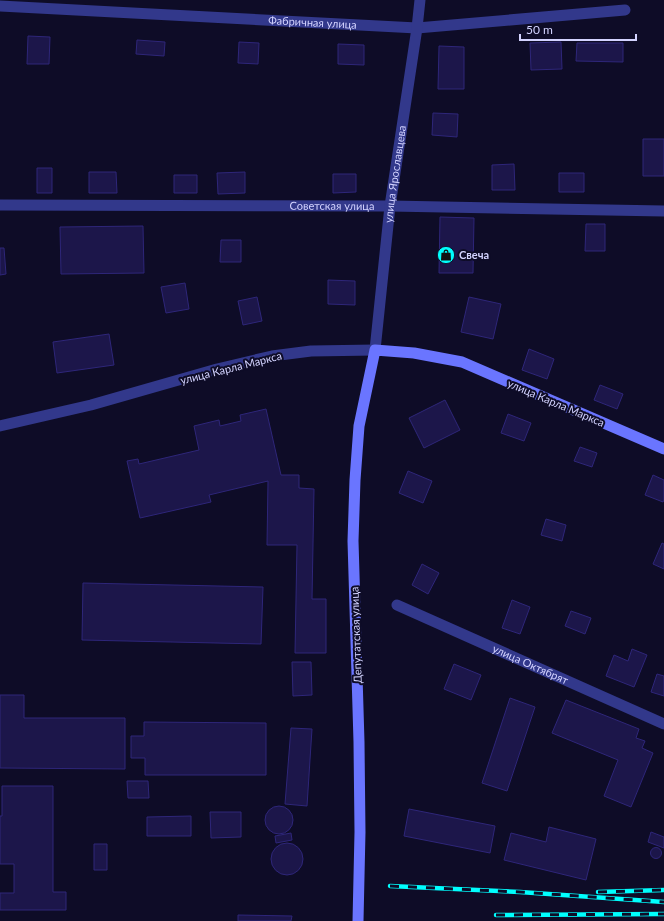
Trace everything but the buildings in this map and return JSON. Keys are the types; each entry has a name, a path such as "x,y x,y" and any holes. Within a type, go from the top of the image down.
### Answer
{"main road":[{"name":"улица Карла Маркса","path":"375,350 414,353 462,362 664,449"},
{"name":"Депутатская улица","path":"358,921 360,874 360,777 353,533 359,426 375,350"}],"street":[{"name":"улица Ярославцева","path":"375,350 390,206 420,0"},
{"name":"Фабричная улица","path":"0,6 417,28 625,10"},
{"name":"Советская улица","path":"0,205 390,206 664,211"},
{"name":"улица Карла Маркса","path":"0,426 91,405 217,369 272,356 311,351 375,350"},
{"name":"улица Октябрят","path":"397,605 664,724"}],"railway":[{"path":"390,886 520,892 664,902"},
{"path":"598,892 664,890"},
{"path":"496,915 664,914"}],"place":[{"name":"Свеча","path":"446,255"}]}
